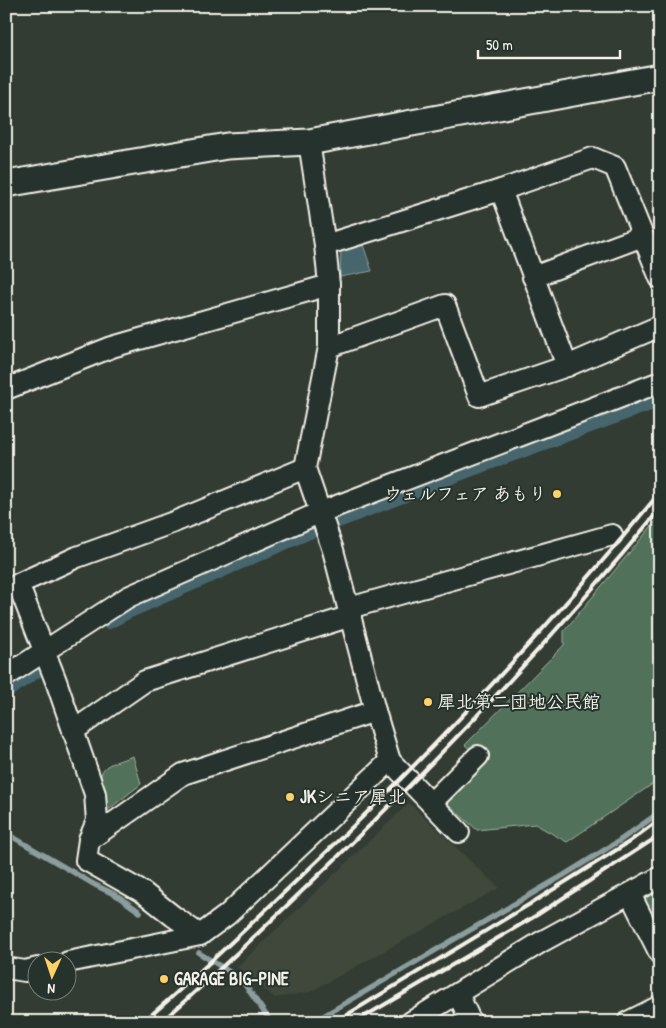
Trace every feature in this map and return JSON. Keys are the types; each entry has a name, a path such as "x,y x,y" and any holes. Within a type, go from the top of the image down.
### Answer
{"street":[{"path":"6,184 227,146 309,142 660,77"},
{"path":"309,142 325,245 329,285 329,347 305,468 333,550 390,761 460,832"},
{"path":"325,245 501,190 593,158 615,167 660,278"},
{"path":"501,190 566,366"},
{"path":"534,277 643,236"},
{"path":"6,389 112,347 329,285"},
{"path":"329,347 445,305 479,396 566,366 660,326"},
{"path":"6,676 128,596 321,512 660,382"},
{"path":"200,935 144,893 86,860 89,840 97,821 95,794 44,650 12,584 77,557 174,522 305,468"},
{"path":"73,731 145,681 350,612 612,535"},
{"path":"89,840 183,774 375,711"},
{"path":"431,803 478,756"},
{"path":"78,960 200,935 226,915 390,761"},
{"path":"411,1022 541,942 660,877"},
{"path":"630,894 660,954"},
{"path":"6,968 28,970"},
{"path":"458,994 471,1022"},
{"path":"628,1022 660,1006"}],"shaded area":[{"path":"409,803 499,888 310,992 275,998 237,967"}],"green space":[{"path":"660,516 660,779 567,842 535,824 477,830 447,803 484,762 465,745 564,645 564,631"},
{"path":"133,756 141,784 108,810 100,802 101,774 107,766"},
{"path":"660,882 660,925 655,926 646,908 646,891"}],"water":[{"path":"362,242 372,271 340,277 341,247"}],"waterway":[{"path":"108,619 304,531 464,469 660,397"},
{"path":"6,688 34,669"},
{"path":"313,1022 564,875 619,841 660,812"},
{"path":"6,833 95,885 116,895 140,912"},
{"path":"199,953 241,979 271,1022"}],"railway":[{"path":"143,1022 293,884 436,743 573,595 660,492"},
{"path":"161,1022 214,975 300,893 486,707 618,560 660,509"},
{"path":"335,1022 530,904 629,842 660,819"},
{"path":"355,1022 537,915 660,835"}],"place":[{"name":"ウェルフェア あもり","path":"557,494"},
{"name":"犀北第二団地公民館","path":"428,702"},
{"name":"JKシニア犀北","path":"290,797"},
{"name":"GARAGE BIG-PINE","path":"164,979"}]}
